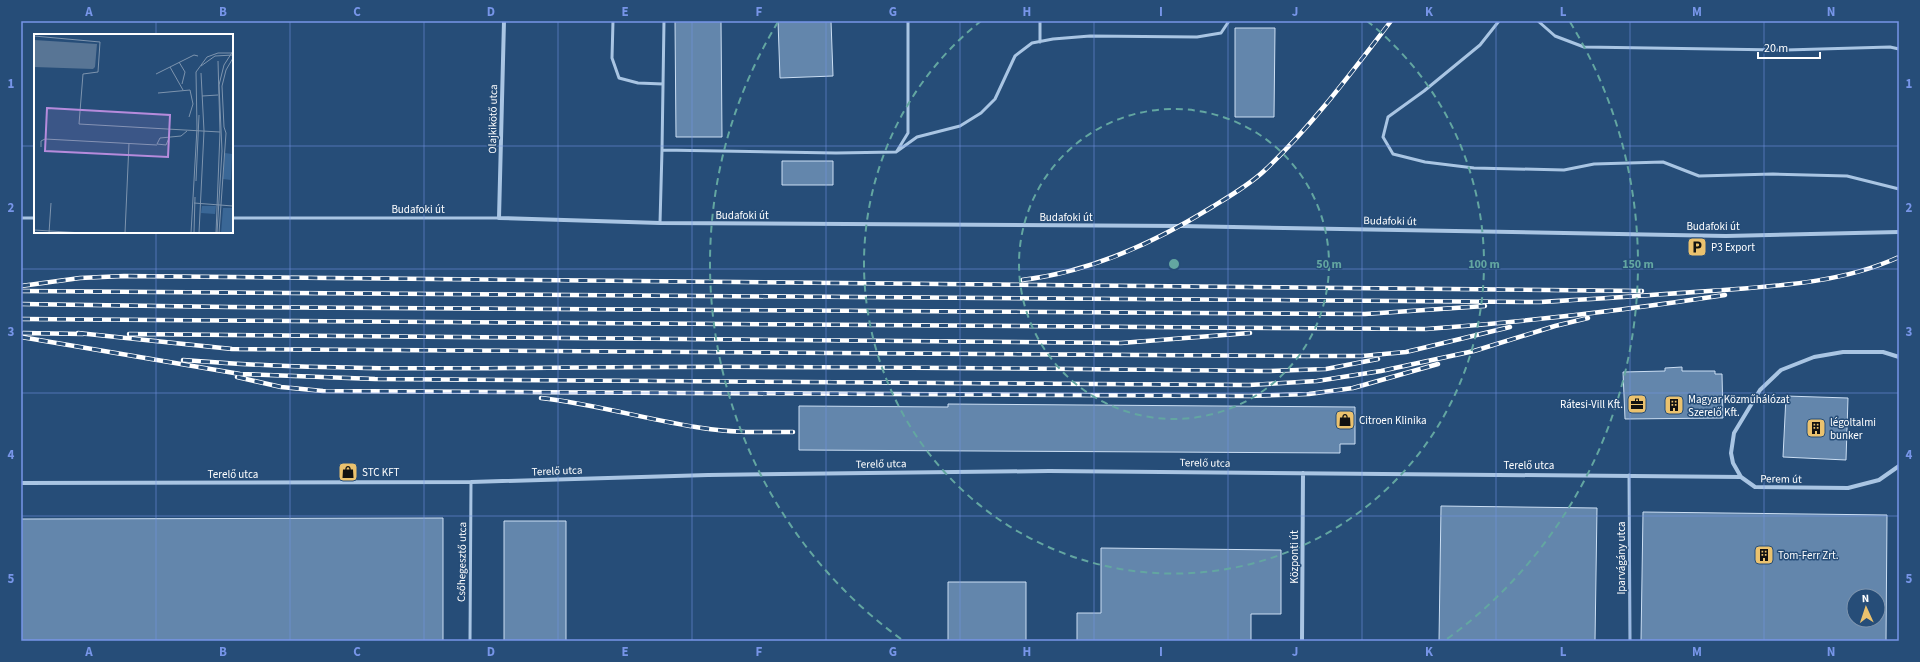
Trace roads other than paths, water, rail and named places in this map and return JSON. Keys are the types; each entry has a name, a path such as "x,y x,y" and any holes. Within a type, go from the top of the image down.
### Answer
{"street":[{"name":"Olajkikötő utca","path":"499,218 504,21"},
{"name":"Budafoki út","path":"499,218 660,223 1200,227 1726,236 1899,232"},
{"path":"1741,477 1732,463 1731,453 1734,432 1760,390 1782,370 1814,357 1843,352 1883,352 1899,357"},
{"name":"Perem út","path":"1741,477 1755,487 1848,488 1879,480 1899,466"},
{"name":"Terelő utca","path":"21,483 471,482 716,475 1049,471 1741,477"},
{"name":"Központi út","path":"1302,641 1303,473"}],"lane":[{"path":"613,21 612,58 619,78 638,84 663,84"},
{"path":"660,223 664,21"},
{"path":"896,152 908,134 908,21"},
{"path":"1040,21 1040,42"},
{"path":"662,150 836,154 896,152 917,137 960,126 981,113 995,99 1015,56 1032,43 1090,36 1197,37 1221,33 1229,21"},
{"path":"1499,21 1480,45 1424,91 1388,117 1383,137 1393,154 1425,162 1474,168 1564,170 1594,164 1663,162 1700,176 1773,174 1847,176 1899,189"},
{"path":"1538,21 1555,36 1584,47 1786,50 1890,47 1899,49"},
{"path":"21,218 34,218"},
{"name":"Budafoki út","path":"233,218 499,218"},
{"name":"Iparvágány utca","path":"1629,475 1630,641"},
{"name":"Csőhegesztő utca","path":"470,641 471,482"}],"railway":[{"path":"1022,280 1048,276 1097,263 1145,244 1190,220 1246,186 1282,154 1315,117 1391,21"},
{"path":"21,291 1540,302 1733,289 1806,282 1853,273 1877,266 1899,257"},
{"path":"21,286 80,278 124,276 1642,291"},
{"path":"21,319 1426,329 1576,315 1725,295"},
{"path":"21,304 228,307 1365,314 1485,306"},
{"path":"21,337 240,374 375,379 1249,385 1317,381 1381,371 1474,351 1555,326 1588,318"},
{"path":"78,333 232,349 1362,356 1406,352 1510,327"},
{"path":"23,333 83,334"},
{"path":"129,334 1121,343 1250,333"},
{"path":"183,360 303,367 363,368 816,367 1270,371 1326,369 1378,359"},
{"path":"237,377 281,387 323,391 1249,396 1309,394 1353,388 1438,364"},
{"path":"541,398 581,404 713,430 793,432"}],"place":[{"name":"P3 Export","path":"1697,247"},
{"name":"Rátesi-Vill Kft.","path":"1637,404"},
{"name":"Magyar Közműhálózat Szerelő Kft.","path":"1674,405"},
{"name":"Citroen Klinika","path":"1345,420"},
{"name":"légoltalmi bunker","path":"1816,428"},
{"name":"STC KFT","path":"348,472"},
{"name":"Tom-Ferr Zrt.","path":"1764,555"}]}
